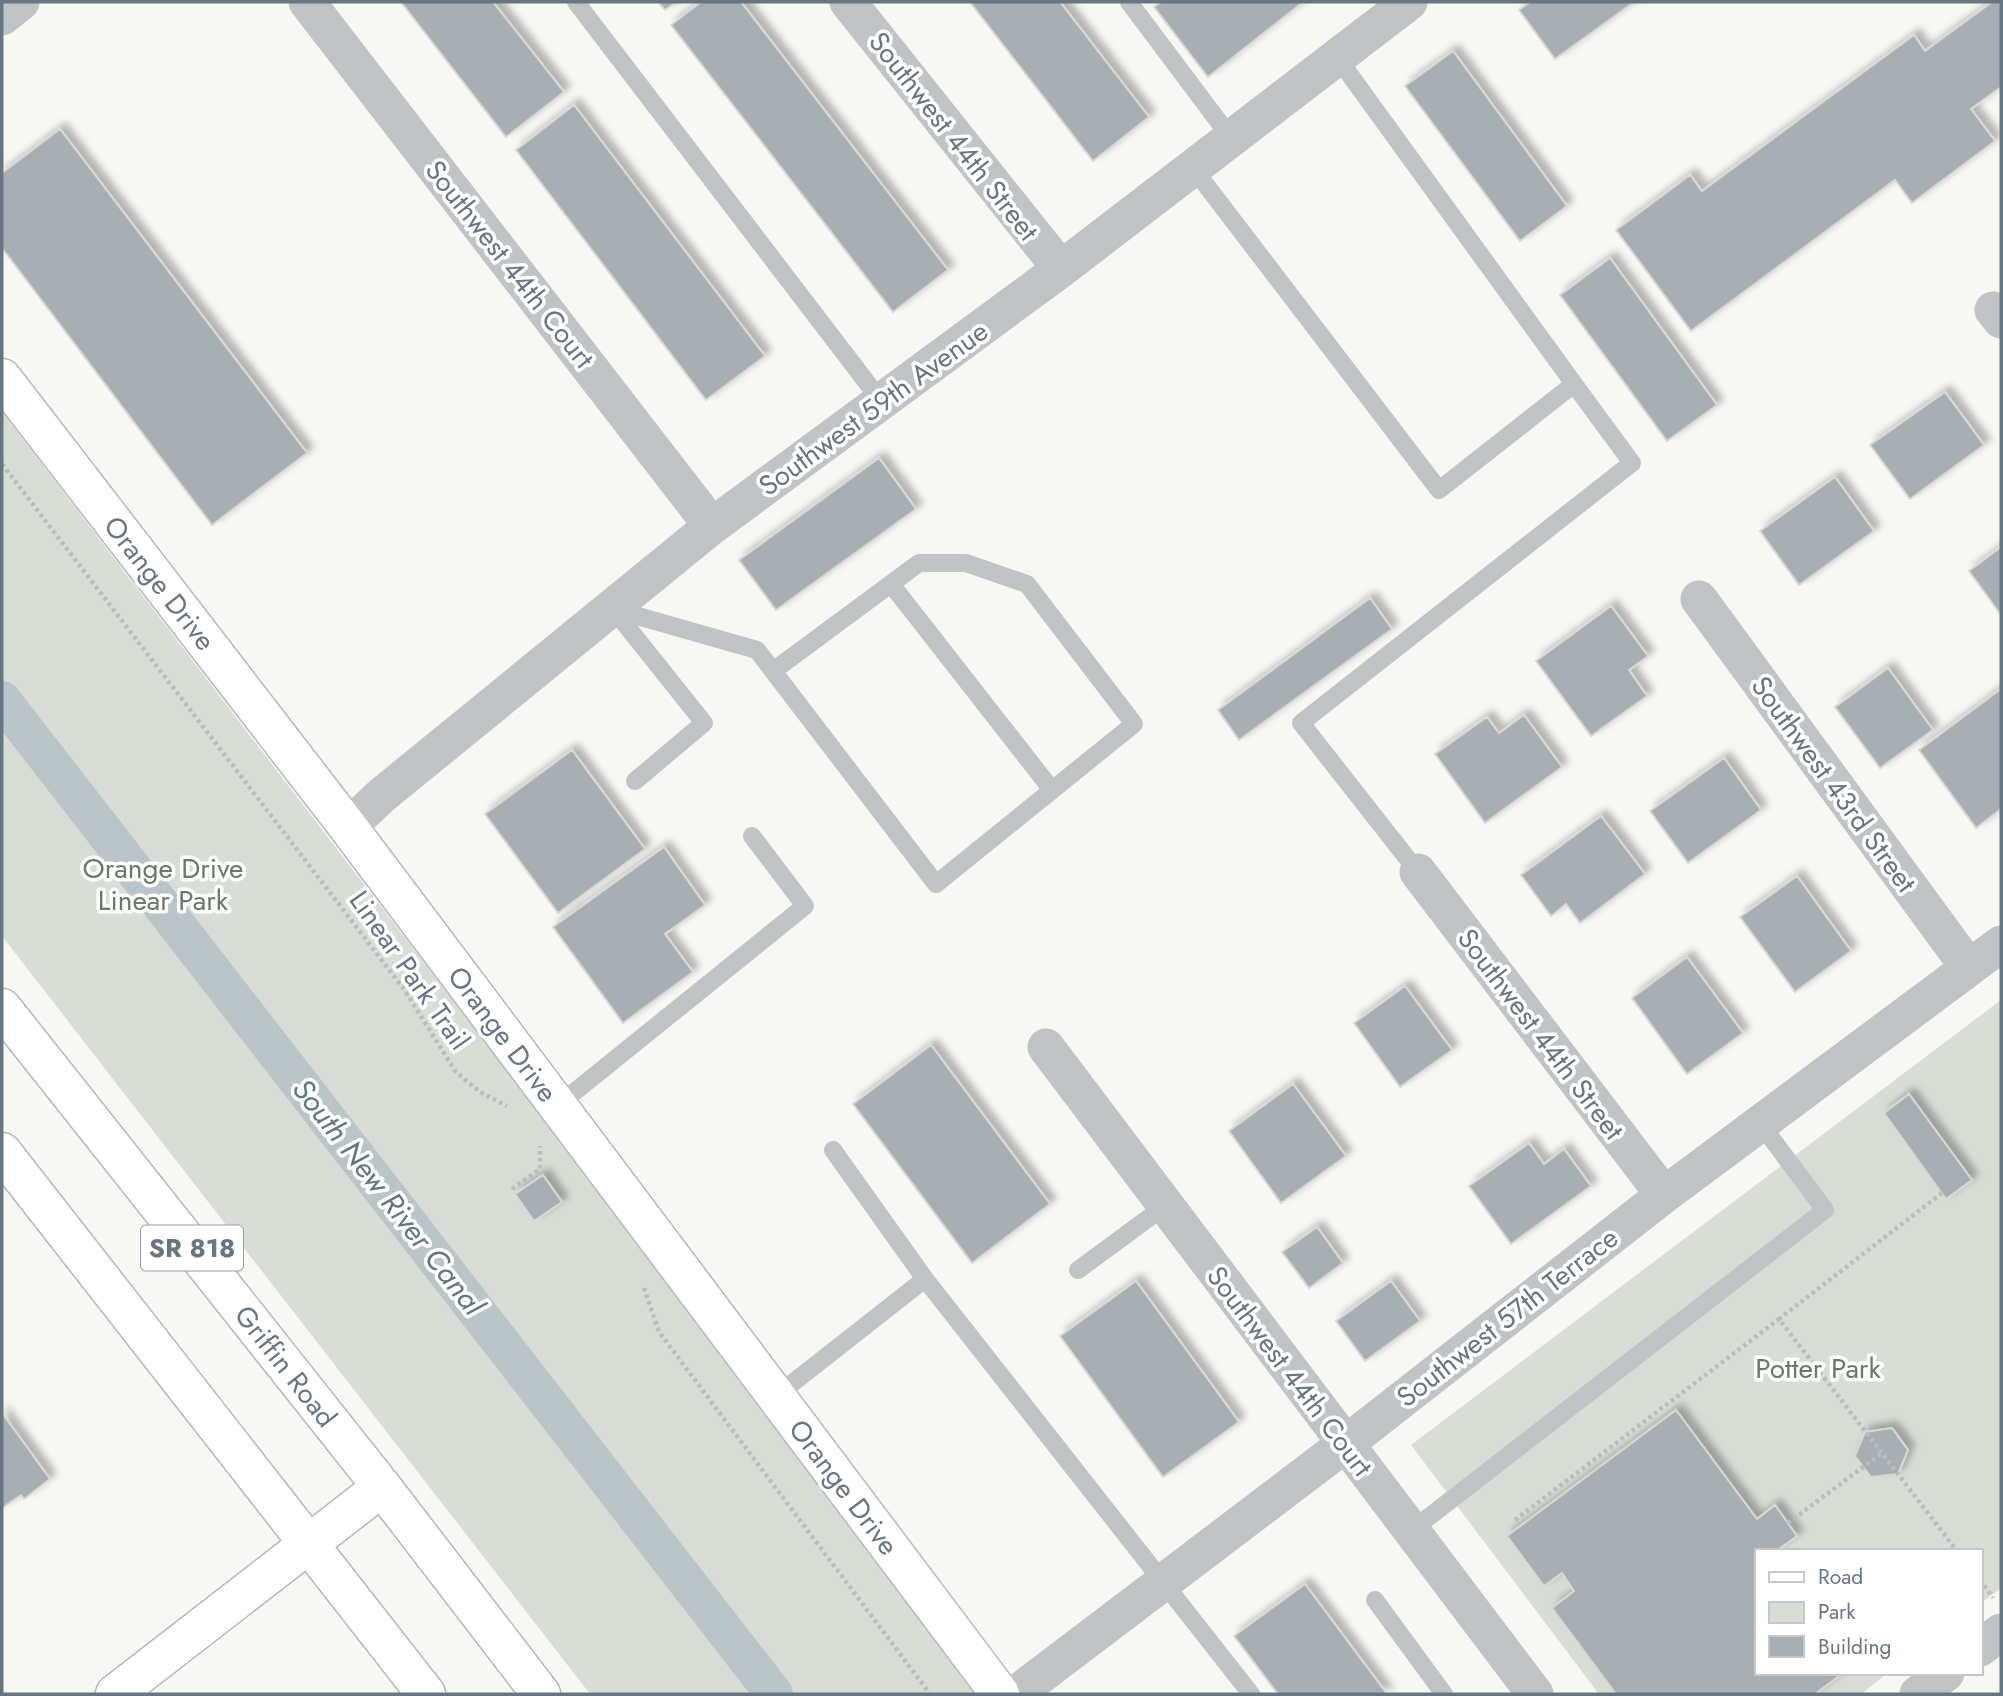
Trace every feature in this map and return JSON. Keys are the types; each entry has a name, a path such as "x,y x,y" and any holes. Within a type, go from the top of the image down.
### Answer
{"street":[{"path":"2,17 21,2"},
{"name":"Southwest 44th Court","path":"307,2 712,526"},
{"name":"Southwest 44th Street","path":"848,2 1060,270"},
{"name":"Southwest 59th Avenue","path":"348,827 381,796 712,526 1060,270 1409,2"},
{"name":"Orange Drive","path":"2,378 348,827 549,1122 776,1396 1000,1694"},
{"name":"Southwest 43rd Street","path":"1699,599 1969,968"},
{"name":"Southwest 44th Street","path":"1418,872 1664,1195"},
{"name":"Southwest 57th Terrace","path":"1016,1694 1344,1445 1664,1195 2001,944"},
{"name":"Griffin Road","path":"2,1008 382,1488 541,1694"},
{"name":"Southwest 44th Court","path":"1046,1046 1344,1445 1412,1530 1524,1690"},
{"name":"SR 818","path":"2,1152 426,1694"},
{"path":"115,1694 382,1488"},
{"path":"1982,1645 1999,1617"},
{"path":"1918,1694 1943,1675"}],"lane":[{"path":"576,2 881,401"},
{"path":"1129,2 1231,138"},
{"path":"1337,57 1632,463 1301,723 1418,872"},
{"path":"1193,168 1439,490 1574,384"},
{"path":"613,608 757,650 773,671 936,884 1134,724 1027,584 966,562 919,563 773,671"},
{"path":"891,584 1052,790"},
{"path":"613,608 704,723 635,781"},
{"path":"549,1122 805,906 752,836"},
{"path":"1412,1530 1825,1210 1760,1123"},
{"path":"834,1150 925,1279 1166,1582 1251,1694"},
{"path":"1078,1270 1165,1206"},
{"path":"776,1396 925,1279"},
{"path":"1375,1600 1444,1694"}],"path":[{"name":"Linear Park Trail","path":"2,464 403,988 456,1072 468,1084 514,1112"},
{"path":"548,1149 549,1122"},
{"path":"512,1189 540,1169 549,1122"},
{"path":"1516,1520 1942,1193"},
{"path":"643,1282 659,1332 930,1694"},
{"path":"1779,1319 1955,1549"},
{"path":"1788,1523 1882,1452"},
{"path":"1982,1584 1999,1617"}],"green space":[{"name":"Orange Drive Linear Park","path":"2,412 530,1101 978,1694 590,1694 2,936"},
{"name":"Potter Park","path":"2001,1000 2001,1588 1982,1602 1982,1549 1755,1549 1755,1675 1885,1675 1861,1694 1599,1694 1411,1445"}],"building":[{"path":"401,2 493,2 564,92 506,137"},
{"path":"658,2 676,2 665,10"},
{"path":"701,2 741,2 948,270 893,312 671,25"},
{"path":"970,2 1060,2 1149,117 1093,161"},
{"path":"1161,2 1303,2 1208,77 1154,7"},
{"path":"1530,2 1634,2 1555,59 1519,10"},
{"path":"1992,2 2001,2 2001,87 1971,109 1995,141 1912,203 1895,180 1691,331 1616,230 1690,175 1702,191 1914,35 1925,51"},
{"path":"1453,51 1567,206 1520,241 1405,86"},
{"path":"574,105 765,356 706,400 516,150"},
{"path":"60,129 307,453 212,525 2,248 2,173"},
{"path":"1610,258 1717,405 1667,441 1560,295"},
{"path":"1945,392 1984,445 1910,499 1870,445"},
{"path":"879,458 916,509 776,610 739,560"},
{"path":"1835,477 1874,531 1799,585 1760,531"},
{"path":"2001,547 2001,615 1969,571"},
{"path":"1370,598 1392,629 1239,740 1218,710"},
{"path":"1611,606 1648,656 1629,670 1647,696 1591,736 1536,661"},
{"path":"1888,668 1933,730 1880,768 1835,707"},
{"path":"2001,689 2001,809 1976,828 1919,750"},
{"path":"1524,715 1562,767 1485,823 1435,754 1487,717 1499,733"},
{"path":"572,750 645,849 558,913 485,814"},
{"path":"1724,758 1761,810 1688,863 1650,811"},
{"path":"1601,816 1645,874 1580,923 1566,904 1551,916 1521,875"},
{"path":"664,847 705,905 665,934 693,972 623,1023 553,927"},
{"path":"1797,876 1851,951 1795,992 1740,917"},
{"path":"1687,957 1743,1033 1687,1074 1632,998"},
{"path":"1405,986 1452,1050 1400,1087 1354,1023"},
{"path":"931,1045 1050,1204 972,1263 853,1104"},
{"path":"1293,1084 1346,1156 1281,1203 1229,1131"},
{"path":"1909,1094 1972,1180 1946,1199 1884,1113"},
{"path":"1529,1143 1544,1164 1564,1149 1591,1186 1511,1244 1469,1186"},
{"path":"543,1175 562,1202 534,1221 515,1194"},
{"path":"1317,1227 1343,1263 1309,1288 1282,1252"},
{"path":"1136,1281 1239,1422 1163,1477 1060,1336"},
{"path":"1391,1281 1420,1321 1365,1361 1336,1321"},
{"path":"1676,1410 1757,1519 1775,1505 1797,1536 1779,1549 1755,1549 1755,1675 1840,1675 1815,1694 1616,1694 1552,1608 1574,1591 1562,1573 1544,1586 1507,1536"},
{"path":"2,1413 50,1479 24,1499 21,1495 2,1508"},
{"path":"1892,1428 1908,1450 1898,1474 1871,1477 1855,1456 1865,1432"},
{"path":"1305,1584 1387,1694 1278,1694 1234,1636"}],"waterway":[{"name":"South New River Canal","path":"2,700 774,1694"}]}
